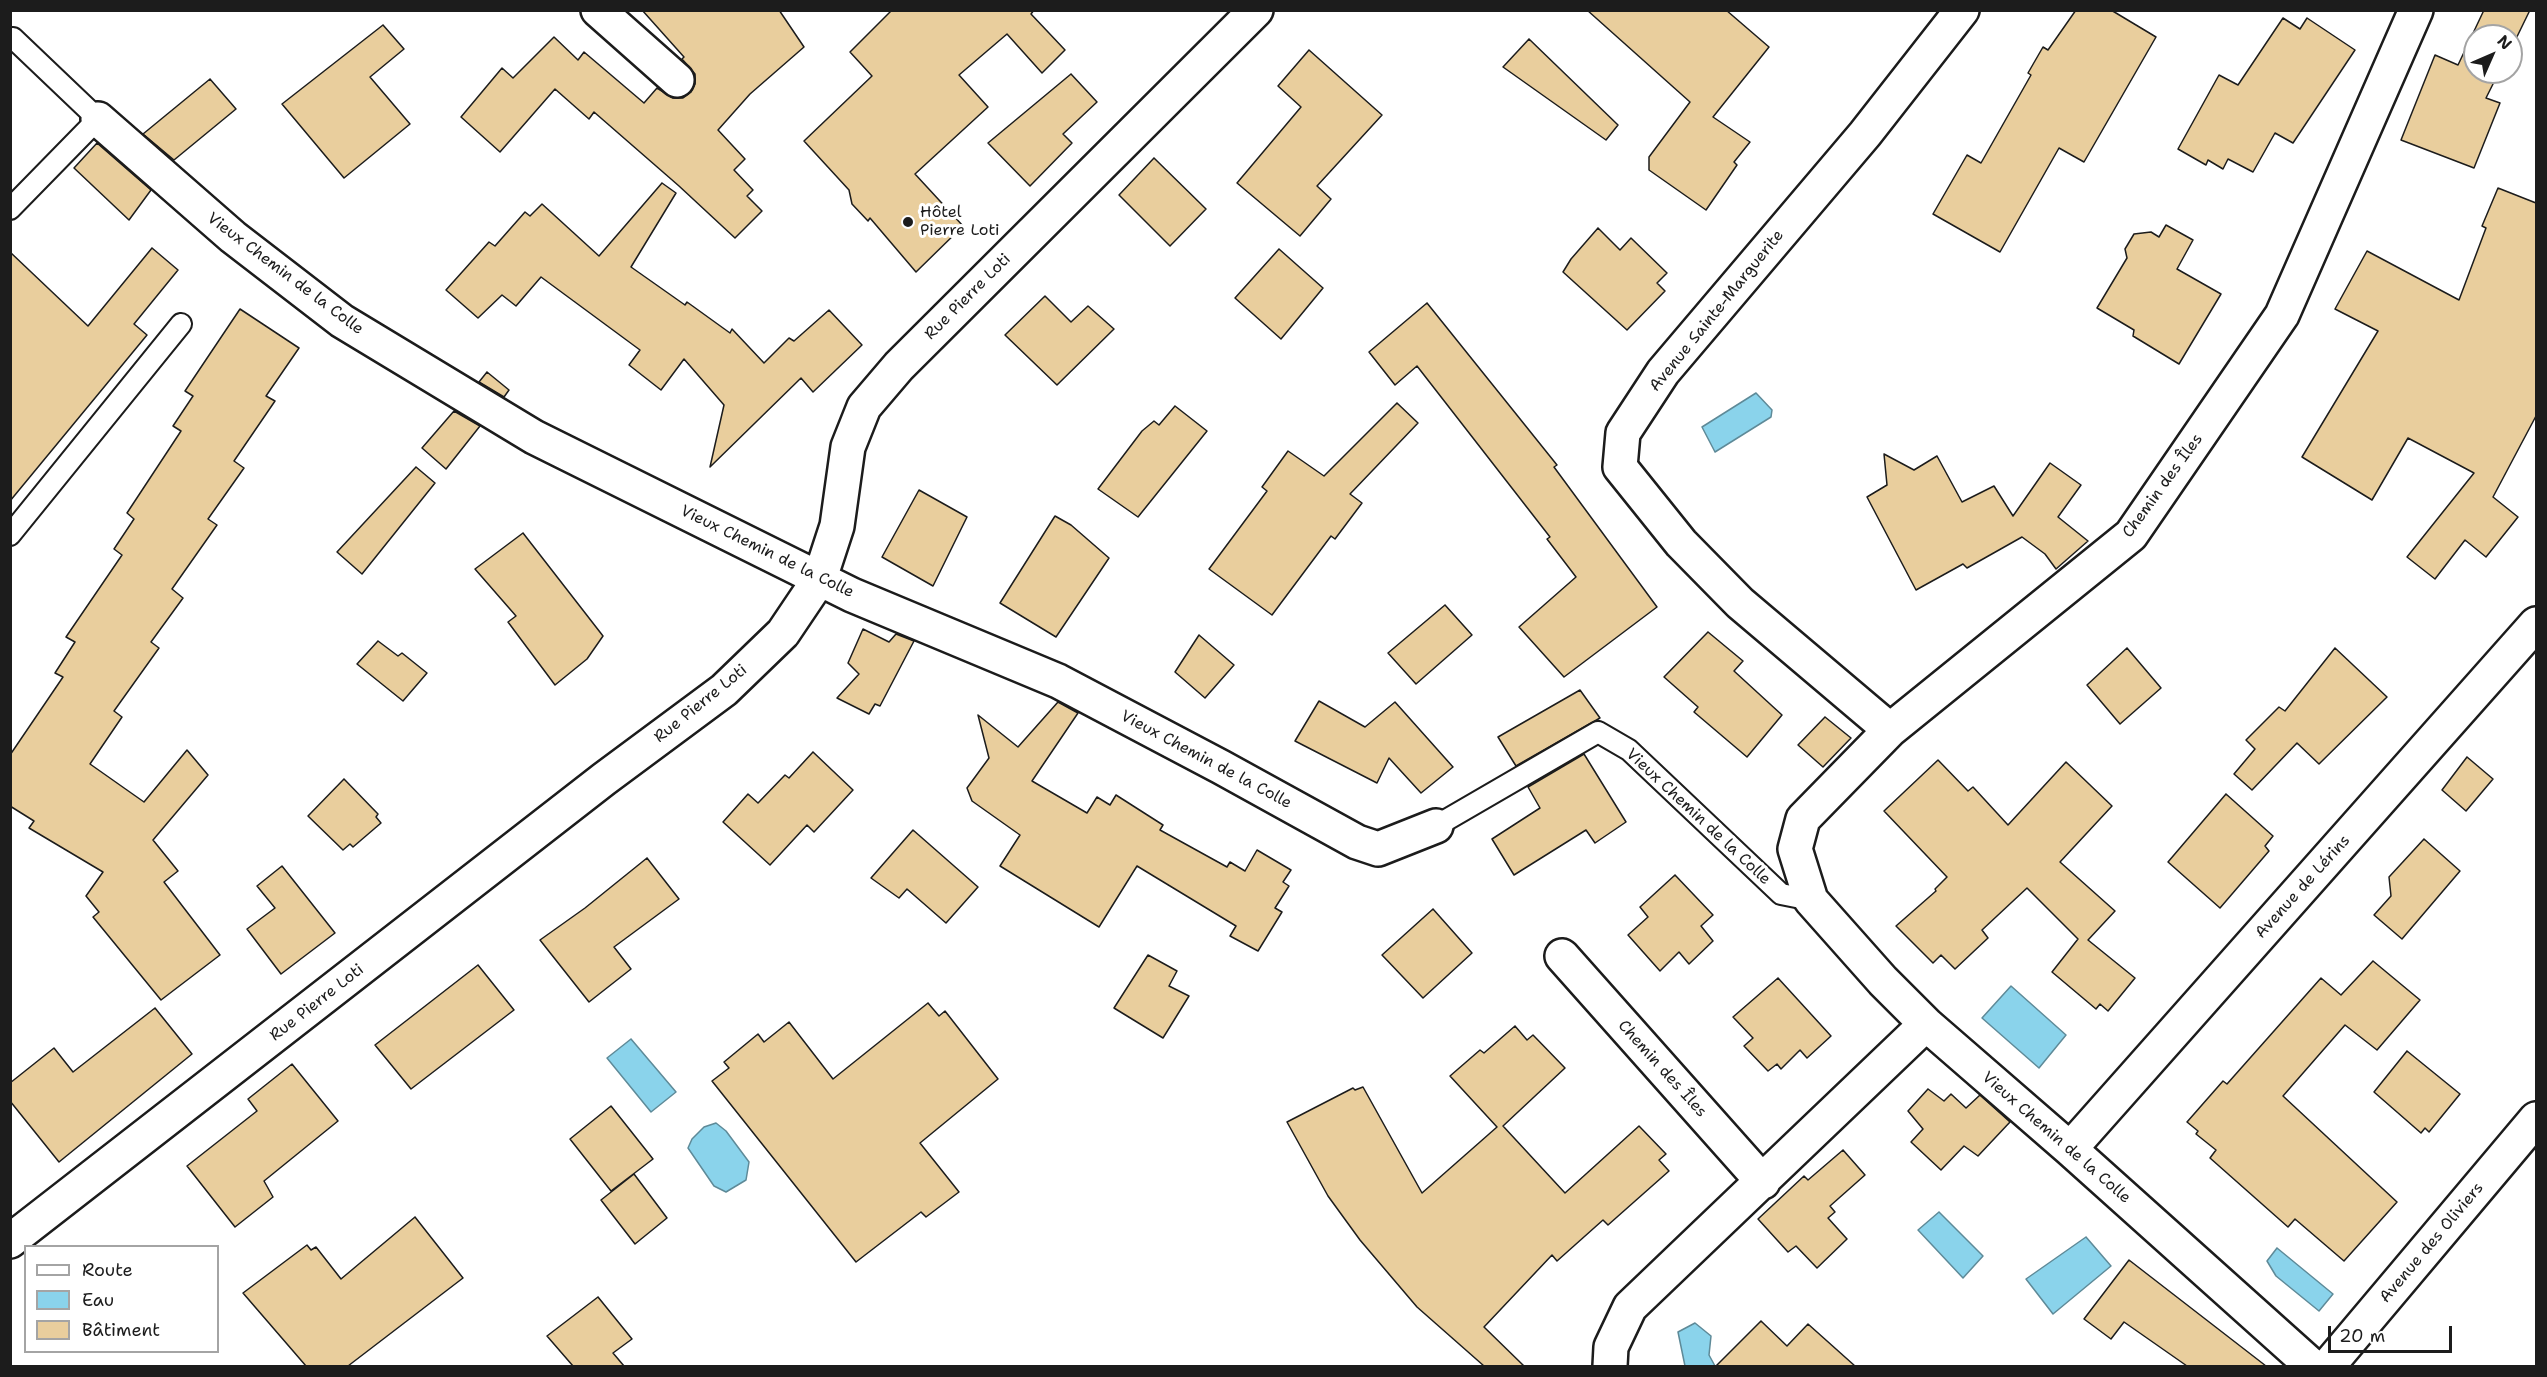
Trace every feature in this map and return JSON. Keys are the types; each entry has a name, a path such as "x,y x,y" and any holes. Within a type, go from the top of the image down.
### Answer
{"street":[{"path":"598,10 677,80"},
{"name":"Rue Pierre Loti","path":"10,1241 604,779 724,690 783,633 820,578 837,526 848,447 864,407 908,357 1256,10"},
{"name":"Avenue Sainte-Marguerite","path":"1890,730 1740,603 1681,543 1620,467 1623,434 1663,372 1865,134 1962,10"},
{"name":"Chemin des Îles","path":"1811,900 1795,849 1803,819 1890,730 2131,535 2282,315 2416,10"},
{"name":"Vieux Chemin de la Colle","path":"98,119 233,237 350,326 534,437 852,595 1058,681 1357,842 1378,849 1436,826"},
{"name":"Avenue de Lérins","path":"2070,1149 2536,624"},
{"name":"Vieux Chemin de la Colle","path":"1811,900 1883,981 1926,1024 2070,1149 2312,1366"},
{"name":"Chemin des Îles","path":"1562,956 1763,1182"},
{"path":"1610,1366 1611,1347 1630,1307 1926,1024"},
{"name":"Avenue des Oliviers","path":"2328,1366 2536,1119"}],"lane":[{"name":"Vieux Chemin de la Colle","path":"13,38 98,119"},
{"path":"10,209 98,119"},
{"path":"10,535 181,324"},
{"name":"Vieux Chemin de la Colle","path":"1436,826 1598,732 1629,750 1781,894 1811,900"}],"water":[{"path":"1756,393 1772,410 1771,417 1715,452 1702,427"},
{"path":"2011,986 2066,1035 2039,1068 1982,1018"},
{"path":"631,1039 676,1092 651,1112 607,1058"},
{"path":"716,1123 726,1131 749,1162 746,1180 726,1192 714,1186 688,1148 692,1139 704,1127"},
{"path":"1939,1212 1983,1256 1963,1278 1918,1230"},
{"path":"2086,1237 2111,1266 2053,1314 2026,1279"},
{"path":"2277,1248 2333,1294 2319,1311 2276,1276 2267,1261"},
{"path":"1695,1323 1711,1336 1709,1355 1715,1366 1685,1366 1678,1332"}],"building":[{"path":"642,10 779,10 804,47 750,94 718,130 745,159 734,170 753,190 747,196 762,211 735,238 594,112 589,119 555,89 500,152 461,117 502,68 513,78 554,37 578,60 584,52 644,103 657,88 673,98 683,98 691,92 695,84 695,74 682,59 684,57"},
{"path":"892,10 1034,10 1031,14 1065,50 1042,73 1007,34 959,75 988,107 915,174 963,226 916,272 870,218 868,221 852,204 849,190 804,141 872,76 850,52"},
{"path":"1587,10 1726,10 1769,47 1713,117 1750,142 1734,162 1737,165 1706,210 1649,170 1649,157 1690,102"},
{"path":"2076,10 2111,10 2156,37 2084,162 2059,148 2000,252 1933,214 1967,155 1981,163 2031,75 2028,73 2043,47 2048,50"},
{"path":"2484,10 2530,10 2523,24 2477,24"},
{"path":"2283,18 2300,29 2307,18 2355,50 2293,143 2275,133 2253,172 2228,159 2223,169 2208,160 2206,165 2178,149 2219,75 2238,85"},
{"path":"383,25 404,49 370,77 410,124 344,178 282,104"},
{"path":"1529,39 1618,125 1606,140 1503,67"},
{"path":"1309,50 1382,115 1317,186 1331,199 1300,236 1237,183 1301,107 1278,86"},
{"path":"2463,54 2463,84 2493,84 2486,98 2500,103 2474,168 2401,140 2435,55 2458,65"},
{"path":"1071,74 1097,102 1063,134 1072,143 1030,186 988,143"},
{"path":"210,79 236,109 174,160 143,134"},
{"path":"97,143 151,190 129,220 74,168"},
{"path":"1154,158 1206,209 1170,246 1119,195"},
{"path":"662,183 676,193 631,267 685,305 687,302 730,333 732,329 764,363 789,338 794,341 829,310 862,345 813,392 801,378 710,467 724,405 684,359 661,390 629,365 640,350 541,277 516,306 502,295 478,318 446,290 489,242 495,246 525,212 530,216 542,204 599,256"},
{"path":"2498,188 2536,203 2536,416 2493,497 2518,517 2486,557 2465,540 2435,579 2407,557 2474,473 2408,438 2372,500 2302,457 2378,331 2335,309 2367,251 2459,300 2486,228 2482,226"},
{"path":"2166,225 2193,240 2177,269 2221,294 2179,364 2133,336 2134,330 2097,308 2127,258 2125,249 2134,234 2151,232 2159,237"},
{"path":"1598,228 1620,250 1631,238 1667,273 1657,283 1665,291 1627,330 1563,272 1571,259"},
{"path":"152,248 178,270 134,324 147,335 10,501 10,252 88,326"},
{"path":"1279,249 1323,288 1281,339 1235,298"},
{"path":"1045,296 1071,322 1088,306 1114,329 1057,385 1005,335"},
{"path":"1427,303 1557,465 1554,467 1657,607 1564,677 1519,627 1576,577 1547,539 1550,537 1417,366 1395,385 1369,352"},
{"path":"240,309 299,348 266,396 275,401 234,461 244,468 208,519 217,525 172,589 183,598 151,642 159,648 114,711 122,717 90,764 144,802 187,750 208,775 153,840 178,871 164,882 220,955 161,1000 93,917 99,912 86,896 103,872 29,828 34,821 10,806 10,755 63,677 55,673 75,642 66,637 122,555 114,549 134,519 127,513 181,431 173,426 193,396 185,391"},
{"path":"487,372 509,390 504,397 479,382"},
{"path":"1397,403 1418,423 1350,494 1362,503 1335,539 1331,536 1272,615 1209,569 1267,491 1262,487 1288,451 1324,476"},
{"path":"1175,406 1207,431 1138,517 1098,489 1142,431 1154,421 1159,425"},
{"path":"454,411 480,426 446,469 422,448"},
{"path":"1884,454 1914,470 1937,456 1962,502 1994,486 2013,516 2050,463 2081,485 2058,517 2088,541 2056,569 2045,554 2022,537 1967,568 1963,564 1916,590 1867,497 1887,485"},
{"path":"416,467 435,483 362,574 337,552"},
{"path":"919,490 967,517 933,586 882,557"},
{"path":"1055,516 1071,525 1109,558 1056,637 1000,603"},
{"path":"523,533 603,636 587,659 555,685 508,622 516,616 475,569"},
{"path":"1445,605 1472,635 1416,684 1388,653"},
{"path":"863,629 889,642 896,634 914,641 880,706 875,704 869,714 837,698 859,674 848,663"},
{"path":"1708,632 1743,661 1734,671 1782,715 1747,757 1694,712 1698,707 1664,677"},
{"path":"1199,635 1234,665 1205,698 1175,672"},
{"path":"378,641 398,656 402,653 427,673 403,701 357,664"},
{"path":"2127,648 2161,688 2120,724 2087,685"},
{"path":"2335,648 2387,697 2319,764 2297,743 2252,790 2234,774 2255,749 2246,740 2279,707 2285,711"},
{"path":"1580,690 1600,718 1516,766 1498,737"},
{"path":"1319,701 1365,727 1395,702 1453,767 1421,793 1389,758 1377,783 1295,741"},
{"path":"1058,702 1078,713 1032,781 1087,813 1097,797 1110,805 1116,795 1163,825 1160,830 1227,867 1230,862 1245,871 1257,850 1291,870 1283,882 1289,886 1275,908 1282,912 1258,951 1230,936 1236,926 1137,866 1099,927 1000,866 1020,835 972,801 967,788 989,758 978,715 1018,747"},
{"path":"1825,717 1851,738 1823,767 1798,745"},
{"path":"813,752 853,790 814,832 807,825 770,865 723,822 748,794 758,803 785,775 789,778"},
{"path":"1584,754 1626,822 1595,843 1586,830 1514,875 1492,839 1540,808 1528,787"},
{"path":"2467,757 2493,779 2466,811 2442,790"},
{"path":"1938,760 1968,791 1973,787 2008,825 2066,762 2112,806 2060,862 2115,911 2088,940 2135,978 2108,1011 2100,1004 2096,1009 2052,972 2078,939 2027,888 1982,930 1988,938 1955,969 1941,955 1933,963 1896,926 1936,891 1935,889 1947,877 1884,811"},
{"path":"344,779 378,814 376,817 381,823 353,847 350,844 343,850 308,816"},
{"path":"2226,794 2273,836 2265,846 2269,851 2220,908 2168,862"},
{"path":"913,830 978,887 946,923 907,889 899,898 871,878"},
{"path":"2424,839 2460,871 2402,939 2374,915 2391,896 2389,877"},
{"path":"647,858 679,899 614,947 631,969 589,1002 540,940 585,908"},
{"path":"282,866 335,933 281,974 247,929 275,908 257,886"},
{"path":"1675,875 1713,915 1701,926 1713,941 1689,964 1679,952 1660,971 1628,935 1648,917 1640,907"},
{"path":"1433,909 1472,953 1423,998 1382,955"},
{"path":"1148,955 1177,971 1169,986 1189,996 1163,1038 1114,1008"},
{"path":"2373,961 2420,1000 2377,1050 2345,1025 2283,1096 2397,1202 2344,1261 2295,1219 2288,1227 2210,1158 2216,1150 2196,1134 2198,1131 2187,1122 2223,1081 2227,1084 2321,978 2341,995"},
{"path":"478,965 514,1010 411,1089 375,1045"},
{"path":"1778,978 1831,1036 1807,1058 1800,1050 1781,1069 1777,1064 1768,1071 1744,1046 1753,1038 1733,1017"},
{"path":"928,1003 939,1016 945,1011 998,1079 920,1143 959,1192 926,1217 921,1212 856,1262 712,1081 729,1068 724,1062 758,1034 764,1042 789,1022 833,1079"},
{"path":"155,1008 192,1054 59,1162 10,1101 10,1083 54,1048 73,1072"},
{"path":"1515,1026 1527,1040 1533,1035 1565,1068 1503,1126 1565,1193 1639,1126 1666,1154 1659,1160 1669,1171 1608,1225 1603,1220 1557,1261 1552,1255 1484,1327 1524,1366 1484,1366 1417,1307 1360,1240 1328,1196 1287,1122 1353,1088 1355,1090 1363,1087 1422,1193 1497,1127 1450,1076 1480,1050 1484,1053"},
{"path":"2407,1051 2460,1094 2429,1132 2425,1128 2421,1133 2374,1092"},
{"path":"292,1064 338,1121 264,1181 273,1197 235,1227 187,1166 257,1111 248,1099"},
{"path":"1928,1089 1944,1101 1951,1094 1966,1108 1980,1095 2010,1122 1978,1156 1964,1146 1941,1170 1911,1142 1923,1129 1908,1111"},
{"path":"611,1106 653,1159 611,1191 570,1139"},
{"path":"1843,1150 1865,1175 1830,1206 1835,1212 1828,1218 1847,1239 1817,1268 1796,1246 1788,1252 1758,1219 1804,1176 1808,1180"},
{"path":"634,1174 667,1218 635,1244 601,1200"},
{"path":"415,1217 463,1278 348,1366 306,1366 243,1293 307,1245 311,1250 316,1247 341,1279"},
{"path":"2129,1260 2266,1366 2187,1366 2124,1322 2111,1339 2084,1319"},
{"path":"598,1297 632,1339 613,1353 624,1366 573,1366 547,1336"},
{"path":"1761,1321 1787,1346 1808,1324 1855,1366 1716,1366"}],"place":[{"name":"Hôtel Pierre Loti","path":"908,222"}]}
